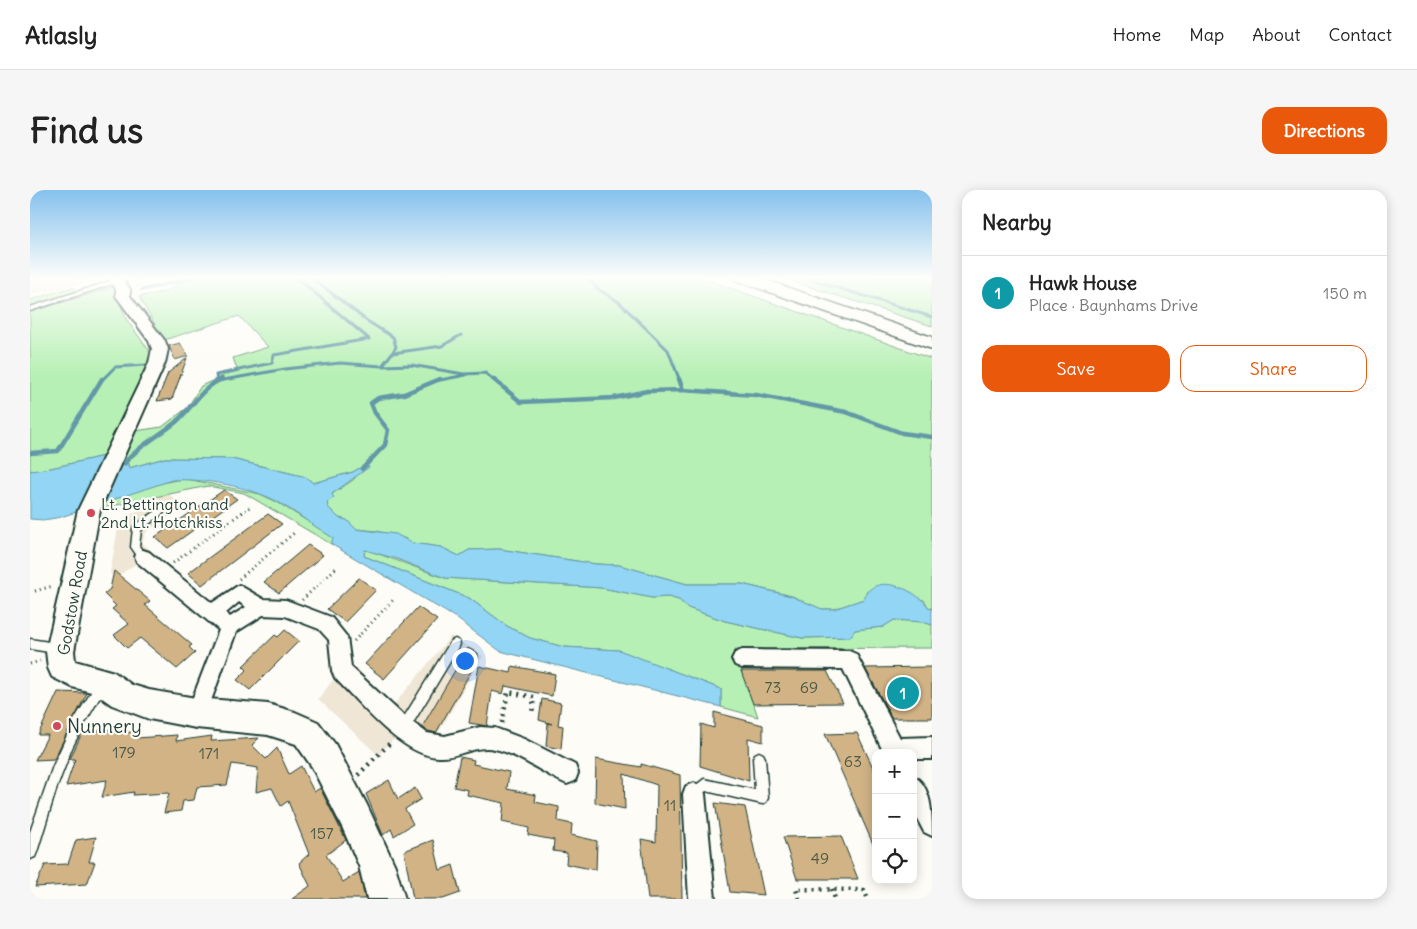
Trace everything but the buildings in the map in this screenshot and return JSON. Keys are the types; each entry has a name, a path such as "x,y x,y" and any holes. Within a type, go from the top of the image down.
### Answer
{"highway":[{"path":"837,310 932,343"},
{"path":"865,310 932,332"}],"street":[{"name":"Godstow Road","path":"134,310 157,341 160,349 157,363 89,510 62,644 62,668 71,676 104,682 123,695 138,701 197,713 252,717 307,733 319,747 342,791 377,866 386,899"},
{"path":"143,557 229,627"},
{"path":"213,613 240,592 260,607 292,610 325,623 338,637 342,671 403,729 426,745 445,748 486,737 499,741 567,773"},
{"path":"197,713 229,627 260,607"},
{"path":"742,659 849,660 894,749"},
{"path":"917,749 932,748"},
{"path":"694,794 702,899"},
{"path":"917,794 932,824"}],"lane":[{"path":"143,557 135,547 137,528 162,510"},
{"path":"30,644 48,647 62,644"},
{"path":"403,729 455,644"},
{"path":"30,852 58,768 71,737 93,697 104,682"},
{"path":"694,794 704,785 762,798 759,758"}],"path":[{"path":"161,571 250,508"},
{"path":"238,579 294,533"},
{"path":"292,610 338,566"},
{"path":"340,655 394,600"},
{"path":"499,741 508,692 534,697 532,714"},
{"path":"342,791 403,729"},
{"path":"799,899 796,889 864,890 868,899"},
{"path":"832,889 835,899"}],"shaded area":[{"path":"166,492 184,506 146,532 142,543 153,552 115,578 110,573 119,522"},
{"path":"451,636 483,656 434,740 392,707"},
{"path":"333,680 396,737 378,755 318,699"}],"green space":[{"path":"36,310 123,310 126,319 151,353 108,455 30,471 30,312"},
{"path":"147,310 793,310 932,359 932,609 929,608 924,600 867,591 864,599 834,609 821,609 792,596 742,584 687,584 619,565 596,564 499,549 469,550 459,556 441,547 412,543 407,539 377,531 356,529 347,520 339,518 327,507 327,502 332,494 353,480 366,464 353,472 313,483 306,477 232,459 165,458 129,468 125,455 135,431 162,427 187,408 201,386 237,369 233,358 268,347 239,316 164,340"},
{"path":"882,310 932,310 932,326"},
{"path":"187,479 260,494 277,502 334,538 331,544 244,493 208,486 97,509 98,504 131,492 166,482"},
{"path":"365,549 445,578 602,588 652,598 668,597 679,600 688,608 725,621 802,638 850,637 854,630 883,627 894,620 923,622 932,625 932,648 735,649 758,717 721,707 721,689 618,650 564,647 530,638 507,626 469,598 364,556"}],"water":[{"path":"108,455 125,455 129,468 165,458 232,459 306,477 313,483 353,472 366,464 369,467 332,494 334,498 327,502 328,507 339,518 347,520 356,529 396,534 412,543 441,547 459,556 469,550 499,549 596,564 619,565 687,584 742,584 791,596 822,609 834,609 864,599 869,590 886,584 906,590 932,609 932,625 923,622 894,620 883,627 855,630 850,637 802,638 725,621 688,608 679,600 668,597 652,598 602,588 445,578 397,559 365,550 364,556 469,598 507,626 530,638 564,647 619,650 721,689 721,707 500,651 456,618 331,544 333,538 285,506 267,497 241,488 198,480 172,480 61,517 44,520 30,519 30,471"}],"waterway":[{"path":"217,381 216,375 272,363 274,355 369,339 335,310"},
{"path":"353,310 393,337 396,347 392,353"},
{"path":"627,310 668,350 680,381"},
{"path":"910,310 932,317"},
{"path":"392,353 442,346 461,335"},
{"path":"382,366 392,353"},
{"path":"219,381 285,369 340,363 382,366"},
{"path":"101,381 115,367 146,365"},
{"path":"382,366 411,365 464,374 485,373 495,381"},
{"path":"435,381 466,375"},
{"path":"30,453 58,451 102,379"},
{"path":"435,381 440,379"},
{"path":"493,379 521,402 614,398 647,391 683,390"},
{"path":"679,379 683,390"},
{"path":"124,464 142,446 176,422 203,392 219,381"},
{"path":"362,469 385,445 388,430 375,413 371,403 378,398 404,394 435,381"},
{"path":"683,390 756,395 846,412 902,433 932,437"}],"place":[{"name":"Lt. Bettington and 2nd Lt. Hotchkiss","path":"91,513"},
{"name":"Hawk House","path":"903,693"},
{"name":"Nunnery","path":"57,726"}]}
